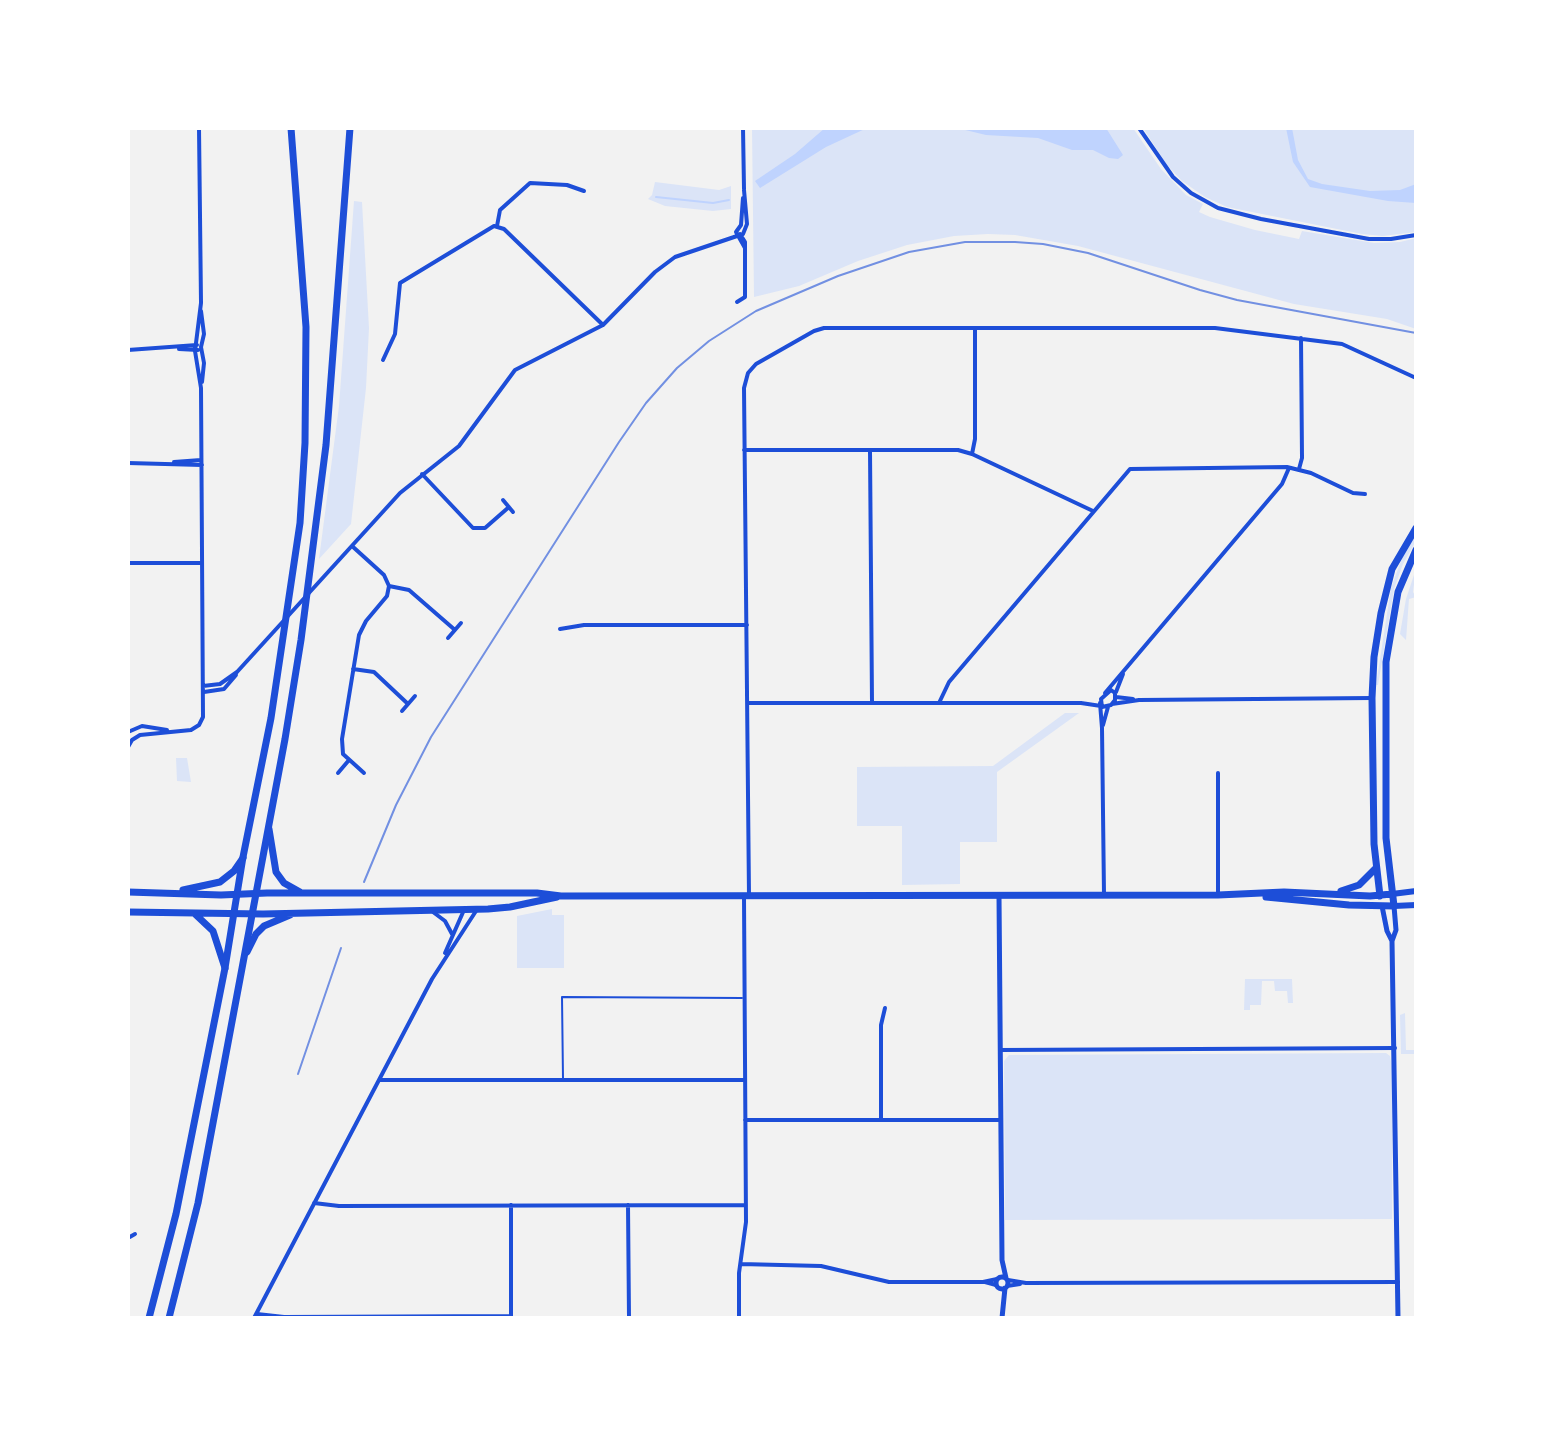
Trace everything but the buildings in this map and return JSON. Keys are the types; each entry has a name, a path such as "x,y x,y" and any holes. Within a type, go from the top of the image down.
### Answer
{"main road":[{"path":"149,1318 176,1214 225,968 243,857 266,753 294,572 304,465 306,350 304,281 291,128"},
{"path":"169,1318 198,1203 301,640 331,388 350,128"},
{"path":"1382,906 1375,869 1374,657 1386,589 1399,553 1416,528"},
{"path":"1394,906 1386,838 1386,662 1398,592 1416,550"},
{"path":"1372,698 1385,698"},
{"path":"269,827 276,872 284,883 303,893"},
{"path":"169,893 220,882 234,871 243,857"},
{"path":"1331,893 1359,885 1375,869"},
{"path":"128,892 237,895 999,896 1256,895 1284,892 1379,895 1416,891"},
{"path":"464,909 477,894"},
{"path":"477,894 477,909"},
{"path":"1256,895 1382,906 1416,905"},
{"path":"128,912 252,914 477,909 510,907 561,896"},
{"path":"244,958 256,934 264,926 300,912"},
{"path":"195,914 216,935 225,968"}],"street":[{"path":"197,348 204,334 199,128"},
{"path":"738,235 744,190 743,128"},
{"path":"1139,128 1173,177 1191,193 1218,208 1369,239 1416,235"},
{"path":"497,226 500,210 530,183 567,185 584,191"},
{"path":"383,360 395,334 400,283 497,226 504,229 603,325"},
{"path":"203,689 220,684 237,672 400,493 465,439 515,370 603,325 667,263 683,253 738,235"},
{"path":"738,235 745,242 745,297"},
{"path":"737,302 751,293"},
{"path":"972,454 975,439 975,328"},
{"path":"739,1318 746,1229 744,998 748,703 744,388 748,373 756,364 820,329 1215,328 1348,346 1416,378"},
{"path":"1299,469 1302,458 1301,338"},
{"path":"128,350 197,348"},
{"path":"129,736 197,727 203,717 201,388 204,363 197,348"},
{"path":"744,450 948,450 972,454 1093,511"},
{"path":"870,450 872,703"},
{"path":"128,463 202,462"},
{"path":"939,703 949,682 1127,471 1135,467 1299,469 1353,493 1365,494"},
{"path":"1104,895 1100,703 1105,693 1282,484 1289,468"},
{"path":"422,474 473,528 489,526 509,507"},
{"path":"503,500 513,512"},
{"path":"352,546 384,575 389,586 387,596 362,628 341,745 343,753 364,773"},
{"path":"128,563 202,563"},
{"path":"389,586 409,590 455,630"},
{"path":"448,638 461,623"},
{"path":"560,629 584,625 747,625"},
{"path":"353,669 374,672 408,704"},
{"path":"1102,728 1124,672"},
{"path":"1105,693 1111,690 1116,695 1139,700"},
{"path":"402,711 415,696"},
{"path":"748,703 1110,705 1139,700 1372,698"},
{"path":"128,747 129,736 142,726 173,731"},
{"path":"338,773 349,760"},
{"path":"1218,773 1218,895"},
{"path":"999,896 1002,1318"},
{"path":"1382,906 1392,941"},
{"path":"1394,906 1398,1318"},
{"path":"429,909 445,921 452,934"},
{"path":"443,959 464,909"},
{"path":"477,909 443,959 255,1316 511,1317 511,1205"},
{"path":"881,1119 881,1025 885,1008"},
{"path":"1000,1050 1395,1048"},
{"path":"379,1080 745,1080"},
{"path":"745,1120 1001,1120"},
{"path":"314,1203 339,1206 746,1205"},
{"path":"628,1205 629,1318"},
{"path":"128,1238 135,1234"},
{"path":"741,1264 821,1266 889,1282 1398,1282"}],"lane":[{"path":"563,1080 562,997 744,998"}],"shaded area":[{"path":"752,128 1133,128 1161,169 1186,195 1203,204 1199,212 1210,217 1299,239 1302,231 1374,243 1416,238 1416,329 1387,319 1294,304 1078,246 1015,235 954,236 907,245 858,261 799,286 754,297"},
{"path":"1143,128 1416,128 1416,232 1383,236 1362,234 1227,207 1182,181 1167,165"},
{"path":"655,182 719,190 731,186 731,209 713,211 665,206 648,199"},
{"path":"354,201 362,202 369,328 366,388 351,524 319,559 339,406"},
{"path":"1416,535 1394,589 1376,685 1391,588 1402,558"},
{"path":"1416,569 1413,592 1416,597 1409,599 1406,640 1400,634 1406,599"},
{"path":"1065,713 1079,713 997,772 997,842 960,842 960,884 902,885 902,826 857,826 857,767 993,766"},
{"path":"176,758 187,758 191,782 177,781"},
{"path":"552,909 552,915 564,915 564,968 517,968 517,916"},
{"path":"1245,979 1292,979 1293,1003 1288,1003 1287,991 1275,991 1274,981 1262,981 1261,1005 1250,1005 1250,1010 1244,1010"},
{"path":"1405,1013 1406,1050 1416,1050 1416,1054 1401,1054 1400,1015"},
{"path":"1386,1053 1390,1056 1392,1067 1392,1219 1005,1220 1004,1061 1009,1055"}],"water":[{"path":"825,128 867,128 826,147 760,188 755,181 795,154"},
{"path":"957,128 1106,128 1123,155 1118,159 1109,158 1093,150 1072,150 1038,138 986,135"},
{"path":"1286,128 1292,128 1298,160 1308,179 1370,191 1400,190 1416,184 1416,203 1310,187 1293,162"}],"waterway":[{"path":"656,197 713,203 729,200"}],"railway":[{"path":"364,882 396,805 431,737 619,442 646,403 677,368 709,341 756,311 838,276 909,252 965,242 1015,242 1088,253 1237,300 1416,333"},
{"path":"298,1074 341,948"}]}
